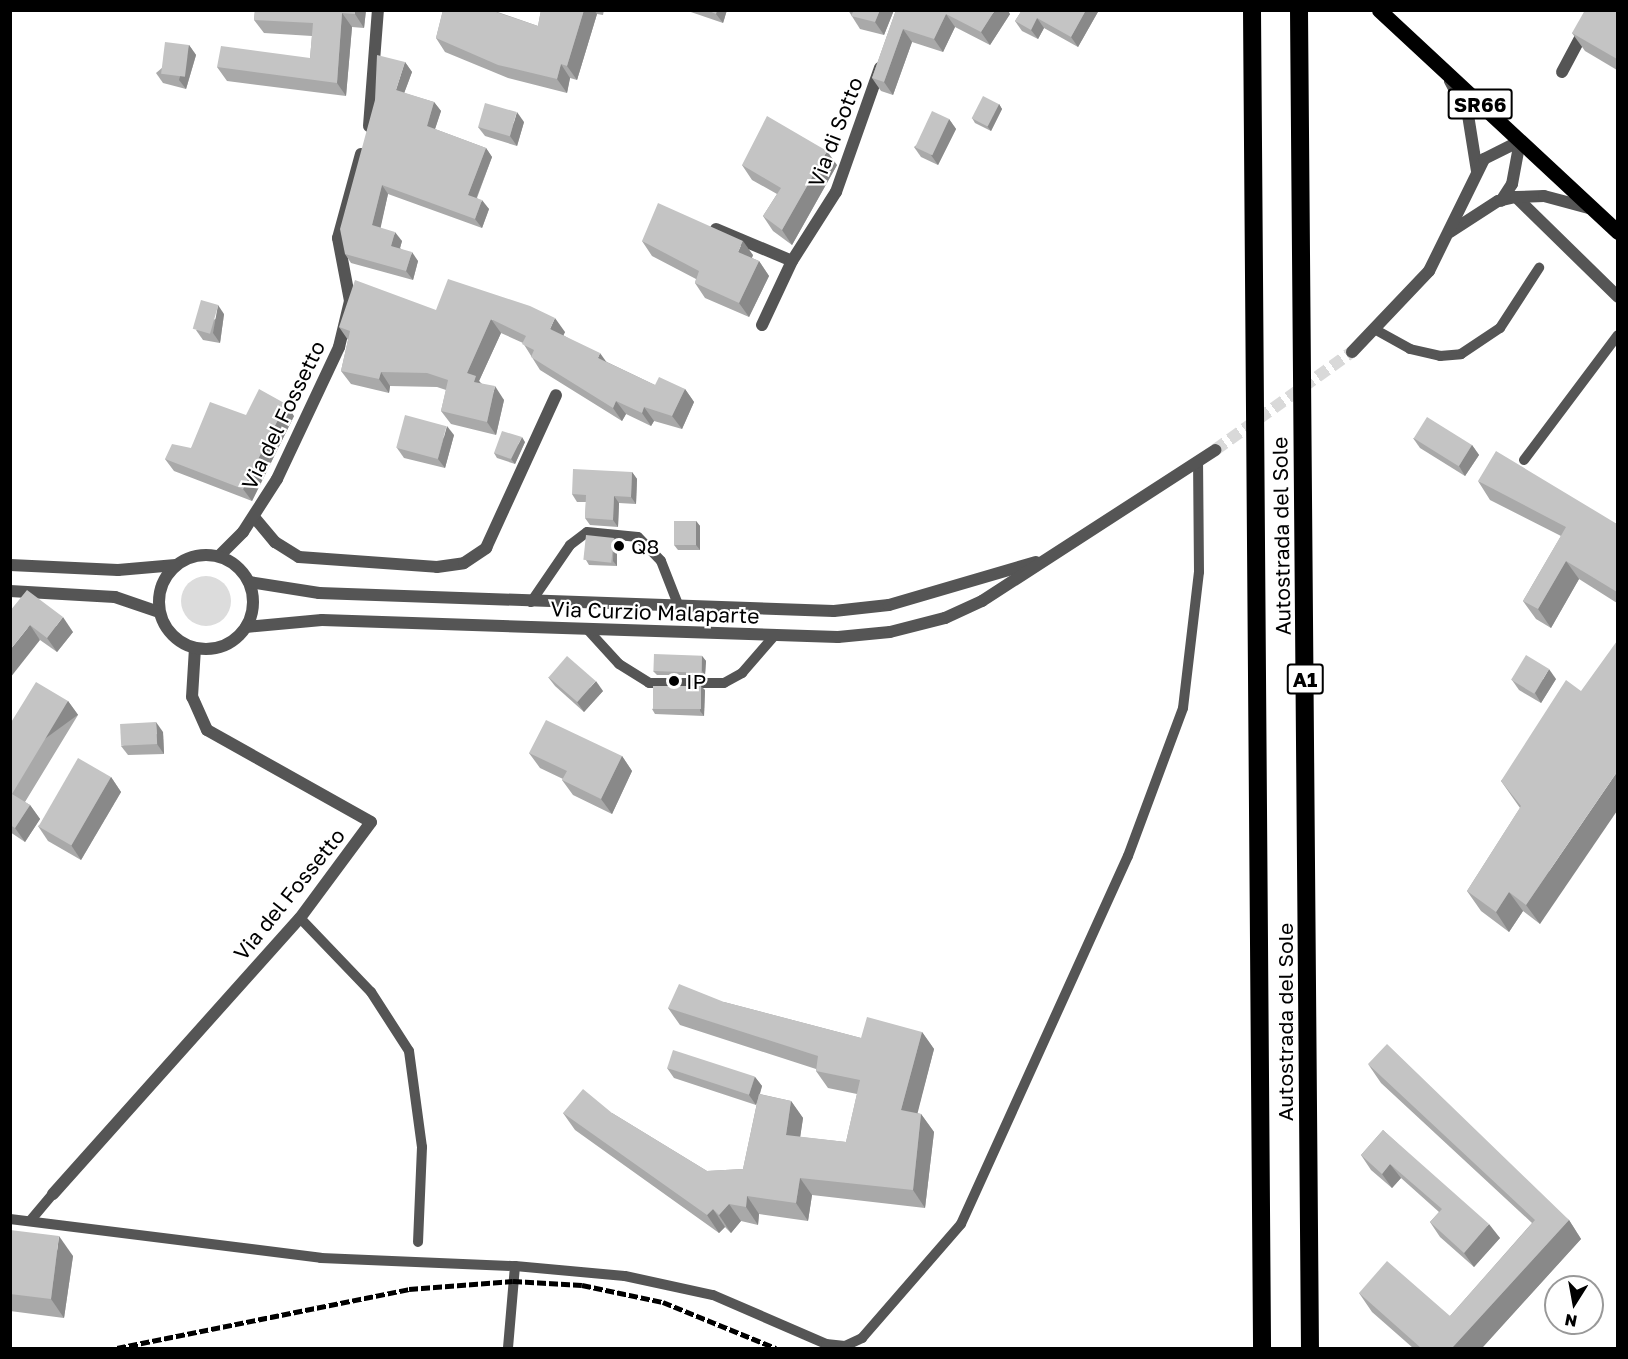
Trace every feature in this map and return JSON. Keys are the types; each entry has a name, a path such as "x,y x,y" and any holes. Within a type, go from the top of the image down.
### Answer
{"highway":[{"name":"Autostrada del Sole","path":"1252,10 1262,1348"},
{"name":"Autostrada del Sole","path":"1299,10 1310,1348"}],"main road":[{"name":"SR66","path":"1379,10 1617,232"}],"street":[{"name":"Via del Fossetto","path":"219,556 254,517 323,389 347,320 350,301 338,238 372,107 378,10"},
{"path":"1562,72 1595,10"},
{"name":"Via di Sotto","path":"762,325 792,261 836,192 886,52"},
{"path":"1441,68 1463,100 1477,171"},
{"path":"1352,352 1376,330 1429,271 1477,171 1496,150 1520,141"},
{"path":"1501,201 1512,184 1520,141"},
{"path":"1449,233 1501,201 1516,197 1544,196 1593,209"},
{"path":"1516,197 1617,297"},
{"path":"701,222 792,261"},
{"name":"Via del Fossetto","path":"254,517 275,542 299,557 437,567 464,563 486,548 556,395"},
{"name":"Via Curzio Malaparte","path":"246,627 294,620 863,636 945,618 1046,560 1215,450"},
{"path":"10,565 118,570 176,565 201,555 219,556 249,582 253,606 246,627 224,646 195,648 169,632 159,612 163,581 176,565"},
{"name":"Via Curzio Malaparte","path":"249,582 319,593 834,611 889,605 1046,560"},
{"path":"10,591 115,597 159,612"},
{"name":"Via del Fossetto","path":"53,1194 300,918 371,822 207,730 193,704 195,648"}],"lane":[{"path":"1376,330 1410,350 1440,356 1461,354 1500,328 1539,268"},
{"path":"1524,460 1617,335"},
{"path":"10,1219 321,1258 589,1271 713,1295 826,1344 845,1346 862,1338 962,1224 1001,1147 1153,797 1192,666 1199,572 1198,461"},
{"path":"531,602 570,545 586,532 638,537 661,561 678,607"},
{"path":"587,629 619,664 649,682 724,683 742,672 775,635"},
{"path":"300,918 371,992 409,1051 422,1147 418,1242"},
{"path":"30,1221 53,1194"},
{"path":"508,1348 515,1266"}],"shaded area":[{"path":"206,576 215,578 226,587 231,601 229,610 220,621 206,626 197,624 186,615 181,601 183,592 192,581"}],"building":[{"path":"255,10 355,10 355,14 342,13 337,83 217,67 221,46 310,58 313,23 254,20"},
{"path":"443,10 490,10 538,26 541,10 584,10 567,66 561,64 557,79 498,65 436,38"},
{"path":"854,10 880,10 875,22 851,16"},
{"path":"896,10 995,10 981,32 946,14 934,39 903,29 884,82 872,78"},
{"path":"1022,10 1086,10 1071,37 1037,18 1031,30 1015,21"},
{"path":"1585,10 1617,10 1617,59 1572,33"},
{"path":"165,42 189,45 185,77 161,74"},
{"path":"377,55 405,62 396,90 434,102 427,126 486,148 468,195 482,200 475,219 382,185 372,225 395,232 391,246 412,252 406,271 345,254 340,229 375,100"},
{"path":"983,96 999,104 988,126 972,118"},
{"path":"485,103 517,112 510,136 478,127"},
{"path":"932,111 949,119 932,155 915,147"},
{"path":"767,116 827,151 782,230 763,216 781,188 742,165"},
{"path":"658,203 743,241 738,252 759,261 739,303 695,283 699,271 642,241"},
{"path":"448,279 530,306 555,318 550,329 600,353 598,358 655,385 659,377 685,389 672,416 644,407 642,413 616,401 613,408 531,357 534,350 522,344 526,336 491,319 467,373 476,376 474,382 495,386 487,422 441,411 448,380 427,373 381,372 379,379 341,371 350,331 339,327 355,280 436,310"},
{"path":"201,300 218,305 210,334 193,329"},
{"path":"259,389 286,404 243,489 165,459 172,444 191,448 210,402 246,415"},
{"path":"405,415 447,426 438,459 396,448"},
{"path":"1427,417 1472,445 1459,466 1414,438"},
{"path":"502,431 522,437 511,459 494,453"},
{"path":"1496,451 1617,524 1617,592 1566,561 1538,609 1523,601 1566,527 1478,481"},
{"path":"573,469 632,472 631,497 614,496 613,520 585,518 586,495 572,494"},
{"path":"674,521 696,521 696,545 674,545"},
{"path":"586,535 614,538 611,563 583,560"},
{"path":"27,590 63,617 47,638 30,625 10,650 10,611"},
{"path":"1617,641 1617,772 1526,905 1509,892 1496,912 1467,891 1521,806 1501,781 1566,680 1581,691"},
{"path":"654,654 702,656 701,673 653,671"},
{"path":"1526,655 1549,669 1534,694 1511,680"},
{"path":"567,656 596,681 577,702 549,677"},
{"path":"36,682 68,701 12,794 30,805 15,828 10,825 10,724"},
{"path":"653,686 701,686 701,709 653,709"},
{"path":"546,720 622,756 601,799 562,780 567,771 529,753"},
{"path":"156,722 157,744 121,746 120,724"},
{"path":"78,758 111,777 71,845 38,826"},
{"path":"679,984 724,1002 861,1038 867,1017 922,1032 901,1110 921,1114 913,1190 800,1178 796,1203 747,1196 746,1207 729,1204 719,1215 713,1209 707,1215 563,1113 583,1089 612,1113 707,1171 743,1169 759,1094 791,1101 786,1135 846,1142 860,1080 816,1071 818,1056 668,1008"},
{"path":"1387,1044 1569,1220 1452,1348 1421,1348 1359,1293 1387,1261 1450,1316 1535,1220 1368,1064"},
{"path":"673,1050 755,1077 749,1095 667,1068"},
{"path":"1383,1130 1489,1224 1464,1253 1430,1222 1442,1209 1390,1164 1382,1174 1361,1155"},
{"path":"10,1230 59,1236 51,1299 10,1294"}],"tunnel":[{"path":"1215,450 1352,352"}],"railway":[{"path":"117,1348 409,1289 513,1281 582,1285 663,1302 776,1348"}],"place":[{"name":"Q8","path":"619,546"},
{"name":"IP","path":"674,681"}]}
